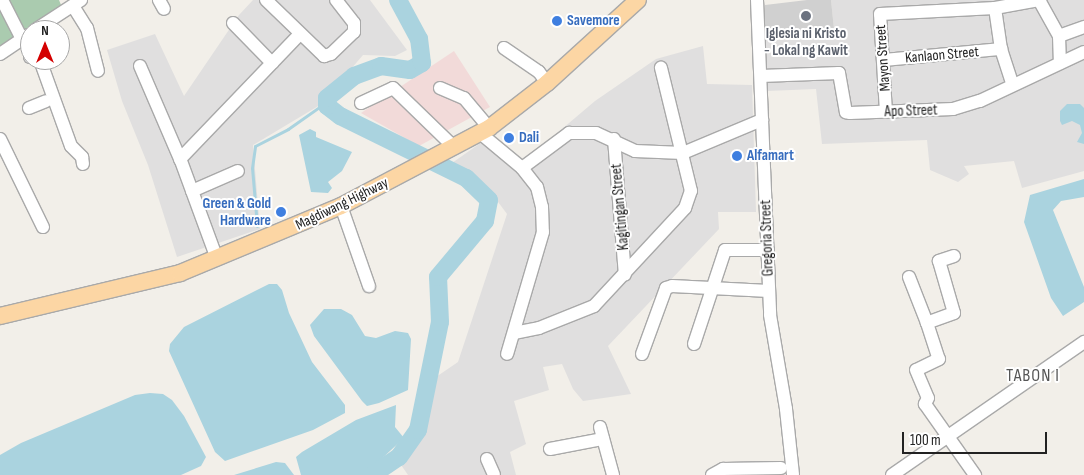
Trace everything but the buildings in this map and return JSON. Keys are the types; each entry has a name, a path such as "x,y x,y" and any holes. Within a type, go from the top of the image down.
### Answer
{"main road":[{"name":"Magdiwang Highway","path":"0,315 154,281 216,259 341,206 455,148 484,130 547,83 638,0"}],"street":[{"path":"2,0 20,25"},
{"path":"266,0 299,35 324,56 331,54 355,28 336,0"},
{"name":"Gregoria Street","path":"757,0 772,336 786,409 784,470"},
{"path":"1040,0 1059,36 1060,63"},
{"name":"Mayon Street","path":"886,112 882,14 995,8 1040,0"},
{"path":"53,20 77,3 87,28 98,71"},
{"path":"995,8 1001,50 1013,85"},
{"path":"233,23 272,63"},
{"path":"1059,36 1084,27"},
{"path":"180,159 299,35"},
{"path":"0,54 20,42"},
{"path":"504,48 539,72 547,83"},
{"name":"Kanlaon Street","path":"884,60 1001,50"},
{"name":"Apo Street","path":"761,76 839,73 846,112 953,109 980,101 1084,52"},
{"path":"140,66 180,159 216,259"},
{"path":"514,333 539,328 594,306 625,275 685,208 691,191 661,68"},
{"path":"36,70 71,146 82,157 83,164"},
{"path":"42,70 50,100"},
{"path":"361,103 393,88 455,148"},
{"path":"440,88 464,98 484,130 522,168 537,187 542,208 543,232 507,354"},
{"path":"29,108 50,100"},
{"path":"522,168 569,133 596,133 614,139 635,151 683,153 762,120"},
{"path":"0,139 43,226"},
{"name":"Kagitingan Street","path":"614,139 625,275"},
{"path":"192,191 238,170"},
{"path":"341,206 369,286"},
{"path":"694,344 725,250 768,250"},
{"path":"927,324 954,313 939,261 954,256"},
{"path":"909,277 939,359 916,370 928,398 925,404 975,475"},
{"path":"642,354 666,288 769,291"},
{"path":"892,475 1084,342"},
{"path":"550,449 602,433 613,475"},
{"path":"487,459 494,475"},
{"path":"712,475 723,469 784,470"}],"shaded area":[{"path":"253,0 370,0 407,50 395,56 363,55 320,105 253,145 260,229 177,257 148,165 122,101 107,50 155,34 184,96 239,15"},
{"path":"807,0 831,0 834,29 765,33 765,5"},
{"path":"831,0 1084,0 1084,171 1022,188 1014,161 964,166 969,174 958,182 930,170 927,140 822,144 816,89 767,91 765,33 834,29"},
{"path":"703,46 707,84 752,85 756,212 718,212 719,229 608,346 631,394 583,401 573,389 562,364 543,367 549,390 514,401 526,444 510,452 516,475 408,475 399,462 421,439 425,410 428,412 436,377 458,362 507,214 484,183 452,163 492,135 523,162 595,101 656,59"},
{"path":"454,51 490,107 419,146 361,113"}],"green space":[{"path":"0,0 59,0 61,5 40,20 20,20 20,35 0,49"}],"water":[{"path":"1067,104 1080,104 1084,108 1084,144 1077,142 1082,133 1080,125 1072,121 1062,125 1060,121 1060,111"},
{"path":"310,129 316,132 316,137 352,152 342,171 328,182 332,188 328,193 311,192 299,135"},
{"path":"1084,179 1084,197 1061,201 1053,210 1084,287 1084,302 1063,316 1051,298 1024,222 1030,195"},
{"path":"269,284 277,284 282,290 289,313 312,362 345,405 345,413 313,430 225,461 215,452 169,351 170,344 184,327"},
{"path":"324,309 341,309 352,315 365,336 376,338 395,331 408,333 411,339 408,390 379,403 367,406 314,336 310,325"},
{"path":"163,394 172,400 184,416 206,457 201,466 181,475 0,475 0,455 21,443 135,395"},
{"path":"396,405 395,427 404,438 364,475 301,475 296,457 302,452 356,420"},
{"path":"276,462 285,463 294,475 234,475"}],"waterway":[{"path":"372,475 399,457 418,430 440,322 438,277 485,221 489,200 466,178 340,116 327,106 327,98 354,76 381,66 410,70 422,63 419,39 398,0"},
{"path":"257,226 252,168 255,146 288,129 325,103"}],"place":[{"name":"Iglesia ni Kristo - Lokal ng Kawit","path":"806,16"},
{"name":"Savemore","path":"557,21"},
{"name":"Dali","path":"509,138"},
{"name":"Alfamart","path":"737,156"},
{"name":"Green & Gold Hardware","path":"281,212"}],"district":[{"name":"TABON I","path":"1033,376"}]}
